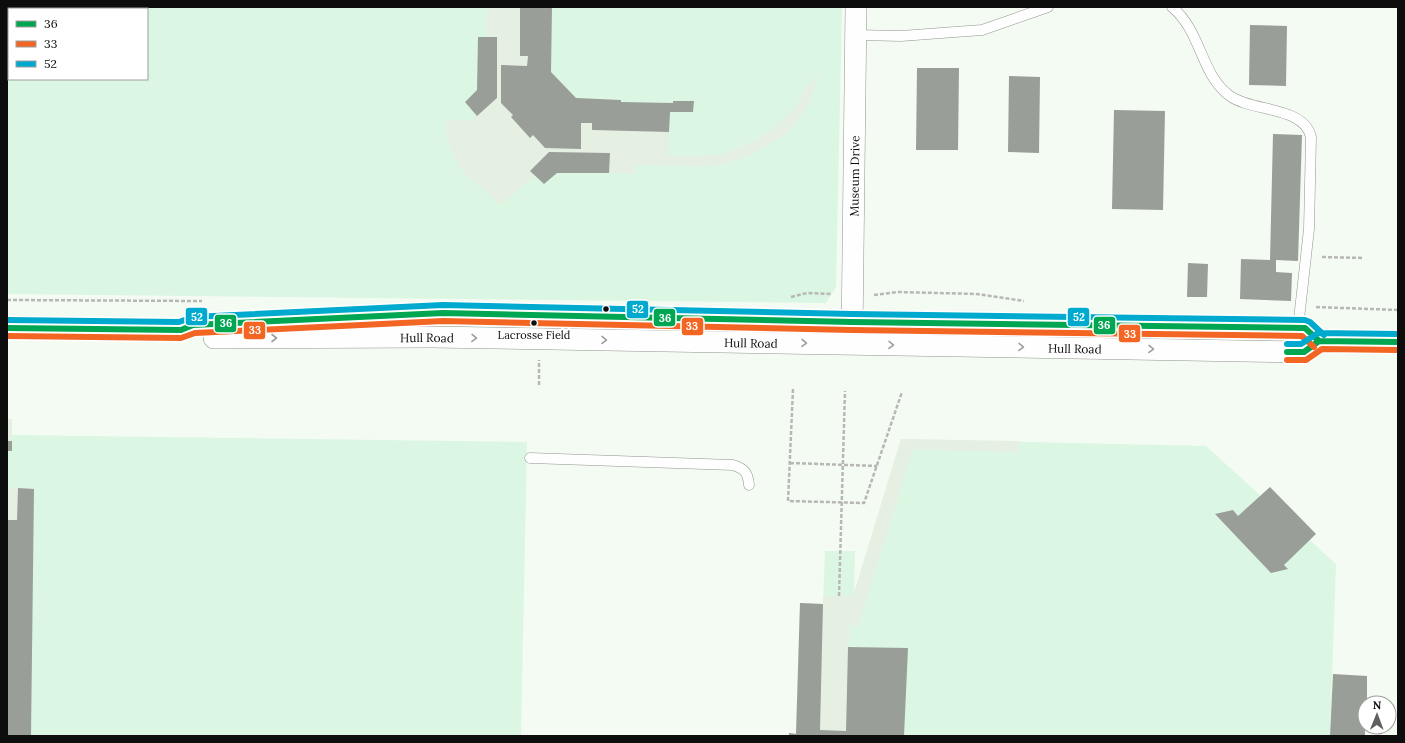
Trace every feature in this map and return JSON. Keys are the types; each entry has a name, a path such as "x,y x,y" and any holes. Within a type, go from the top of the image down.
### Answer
{"street":[{"name":"Museum Drive","path":"852,344 856,7"},
{"name":"Hull Road","path":"7,328 181,330 193,325 420,313 852,322 1305,328 1319,341 1304,352 431,337 193,338 181,330"},
{"path":"1319,341 1398,342"}],"lane":[{"path":"856,35 902,36 982,30 1048,7"},
{"path":"1172,7 1188,24 1213,77 1222,89 1241,102 1293,117 1302,122 1309,130 1312,137 1309,229 1298,328"},
{"path":"530,458 733,465 742,468 748,474 750,485"}],"path":[{"path":"1320,257 1364,258"},
{"path":"880,295 897,292"},
{"path":"7,300 144,300"},
{"path":"1311,308 1398,310"},
{"path":"538,385 539,358"},
{"path":"793,389 788,501 864,503 902,392"},
{"path":"839,596 845,391"},
{"path":"790,463 877,466"}],"green space":[{"path":"7,7 842,7 836,287 826,303 7,294"},
{"path":"12,435 527,442 521,736 7,736 7,441 12,441"},
{"path":"901,439 1206,446 1336,564 1330,736 789,736 789,733 796,733 800,603 823,604 825,551 855,551 854,594"}],"shaded area":[{"path":"487,7 520,7 520,55 528,56 527,66 501,66 501,103 513,115 511,117 530,137 533,135 545,148 581,149 581,123 592,123 592,130 669,132 669,156 715,155 727,153 756,140 775,127 796,107 801,95 819,72 811,99 800,118 784,136 750,155 727,164 708,166 635,165 635,174 609,173 610,153 549,152 530,171 535,175 500,206 487,192 467,176 459,166 448,142 445,120 471,121 497,98 486,37"},
{"path":"7,419 12,419 12,441 7,441"},
{"path":"901,439 1020,441 1020,452 913,450 858,627 851,625 848,647 846,731 820,730 823,596 853,596"},
{"path":"7,488 18,488 17,520 7,622"}],"building":[{"path":"520,7 552,7 551,72 576,98 621,100 621,102 673,103 673,101 694,101 693,112 670,112 669,132 592,130 592,123 581,123 581,149 545,148 533,135 530,138 511,117 513,115 501,103 501,65 527,66 528,56 520,56"},
{"path":"1250,25 1287,26 1286,86 1249,85"},
{"path":"478,37 497,37 497,98 477,116 465,102 477,90"},
{"path":"917,68 959,68 958,150 916,150"},
{"path":"1009,76 1040,77 1039,153 1008,152"},
{"path":"1114,110 1165,111 1163,210 1112,209"},
{"path":"1273,134 1302,135 1298,261 1276,260 1276,272 1292,273 1291,301 1240,299 1241,259 1270,260"},
{"path":"549,152 610,153 609,173 557,173 544,184 530,171"},
{"path":"1188,263 1208,264 1207,297 1187,297"},
{"path":"7,441 12,441 12,451 7,451"},
{"path":"1270,487 1316,534 1284,565 1288,569 1271,573 1215,514 1233,510 1238,516"},
{"path":"18,488 34,489 31,736 7,736 7,520 17,520"},
{"path":"800,603 823,604 820,730 846,731 848,647 908,648 904,736 789,736 789,733 796,734"},
{"path":"1333,674 1367,676 1367,695 1357,695 1357,735 1365,736 1330,736"}],"transit line":[{"name":"52","path":"7,320 179,322 193,317 443,305 852,314 1305,320 1310,322 1324,335"},
{"name":"36","path":"7,328 181,330 193,325 443,313 852,322 1305,328 1319,341"},
{"name":"33","path":"7,336 181,338 195,333 443,321 852,330 1302,336 1314,347"},
{"name":"52","path":"1287,344 1301,344 1318,333 1398,334"},
{"name":"36","path":"1287,352 1304,352 1319,341 1398,342"},
{"name":"33","path":"1287,360 1306,360 1322,349 1398,350"}],"place":[{"name":"Lacrosse Field","path":"534,323"}]}
